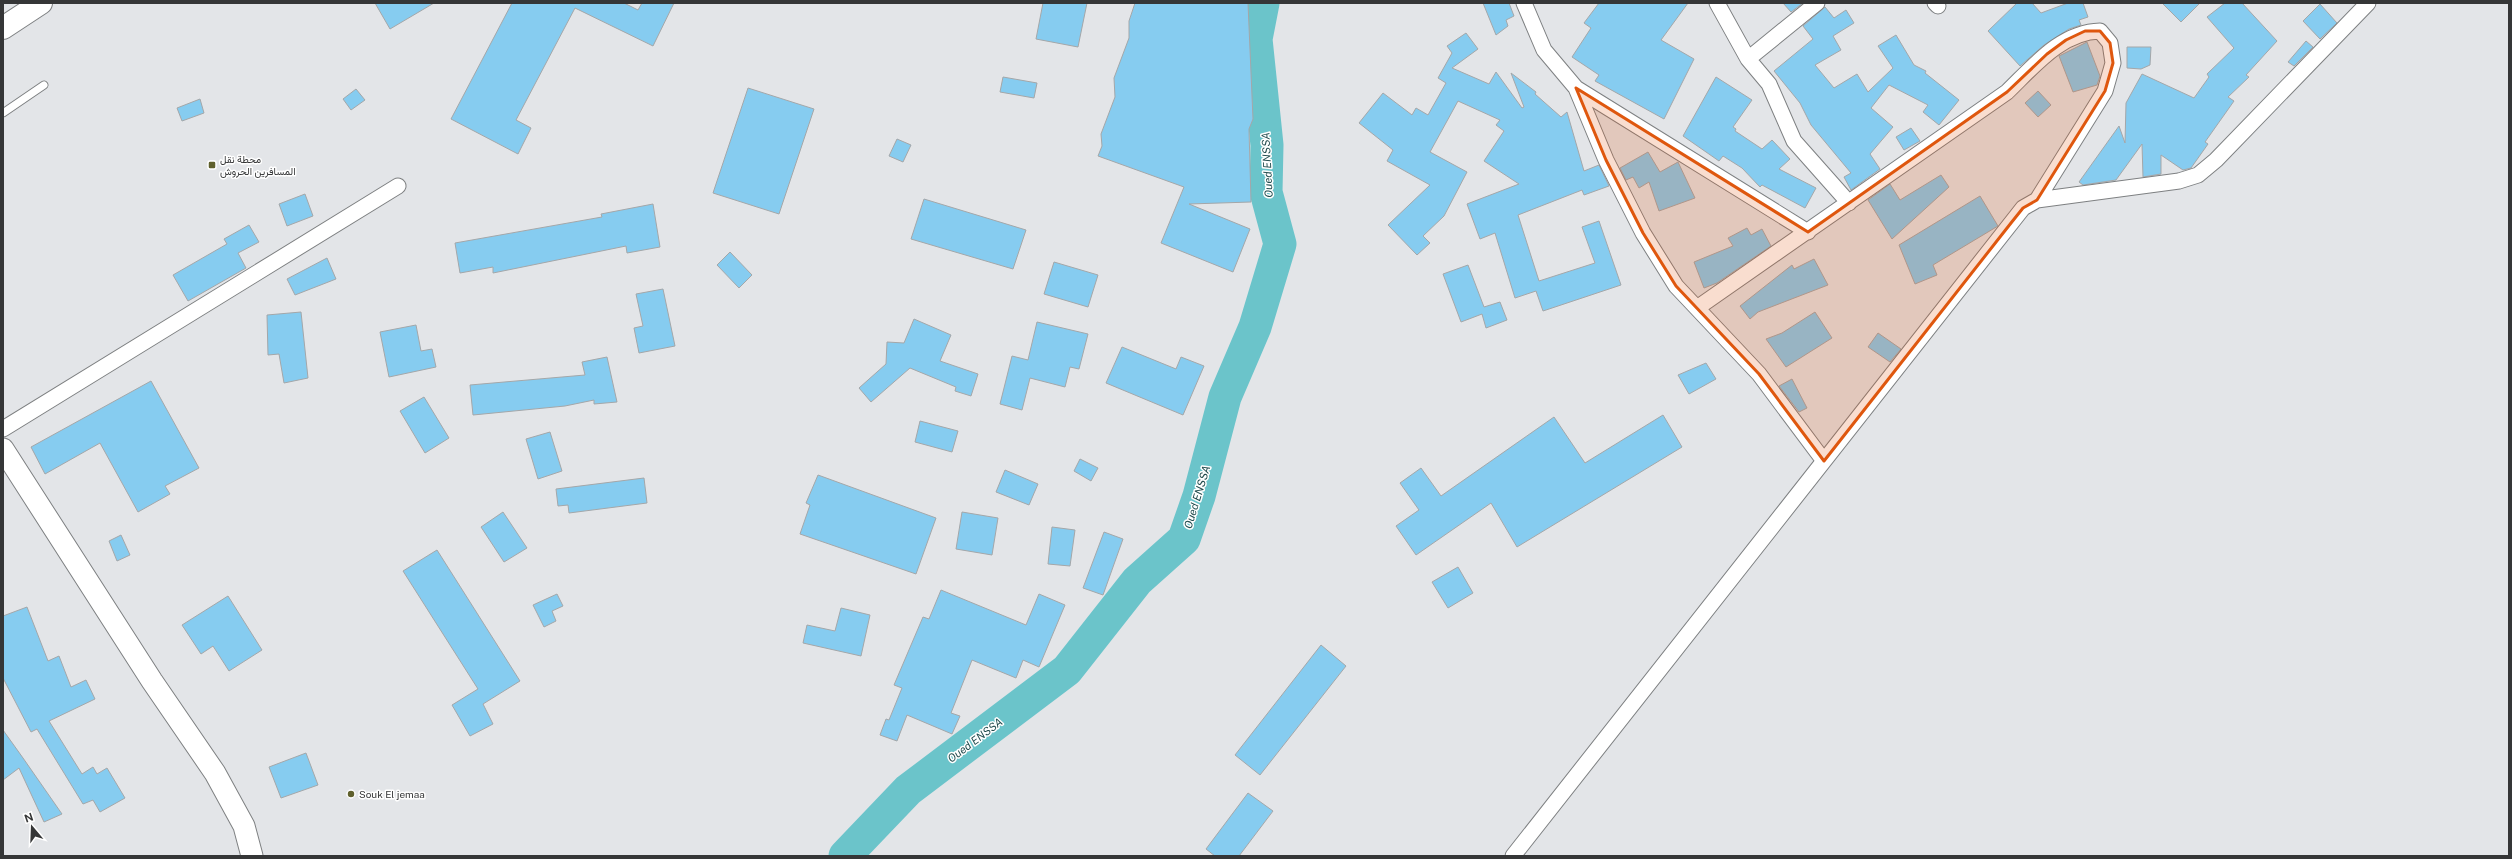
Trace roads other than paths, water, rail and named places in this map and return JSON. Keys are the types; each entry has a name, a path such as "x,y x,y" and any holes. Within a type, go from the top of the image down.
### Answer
{"highway":[{"path":"3,28 41,3"}],"main road":[{"path":"3,449 152,681 215,773 244,826 252,856"}],"street":[{"path":"1524,3 1544,50 1576,88 1606,160 1643,233 1676,286 1759,374 1824,461"},
{"path":"1717,3 1748,59 1769,84 1794,141 1849,203"},
{"path":"1748,59 1817,3"},
{"path":"1513,856 2023,208 2037,200 2155,184 2198,175 2216,160 2368,3"},
{"path":"1697,308 2008,92 2047,54 2066,40 2085,31 2100,31 2110,43 2113,63 2104,91 2037,200"},
{"path":"1576,88 1808,232"},
{"path":"3,429 398,186"}],"lane":[{"path":"3,113 44,85"}],"waterway":[{"name":"Oued ENSSA","path":"845,856 908,790 1067,670 1137,581 1184,539 1199,496 1225,397 1255,327 1280,244 1266,192 1267,145 1256,39 1263,3"}],"place":[{"name":"محطة نقل المسافرين الحروش","path":"212,165"},
{"name":"Souk El jemaa","path":"351,794"}]}
